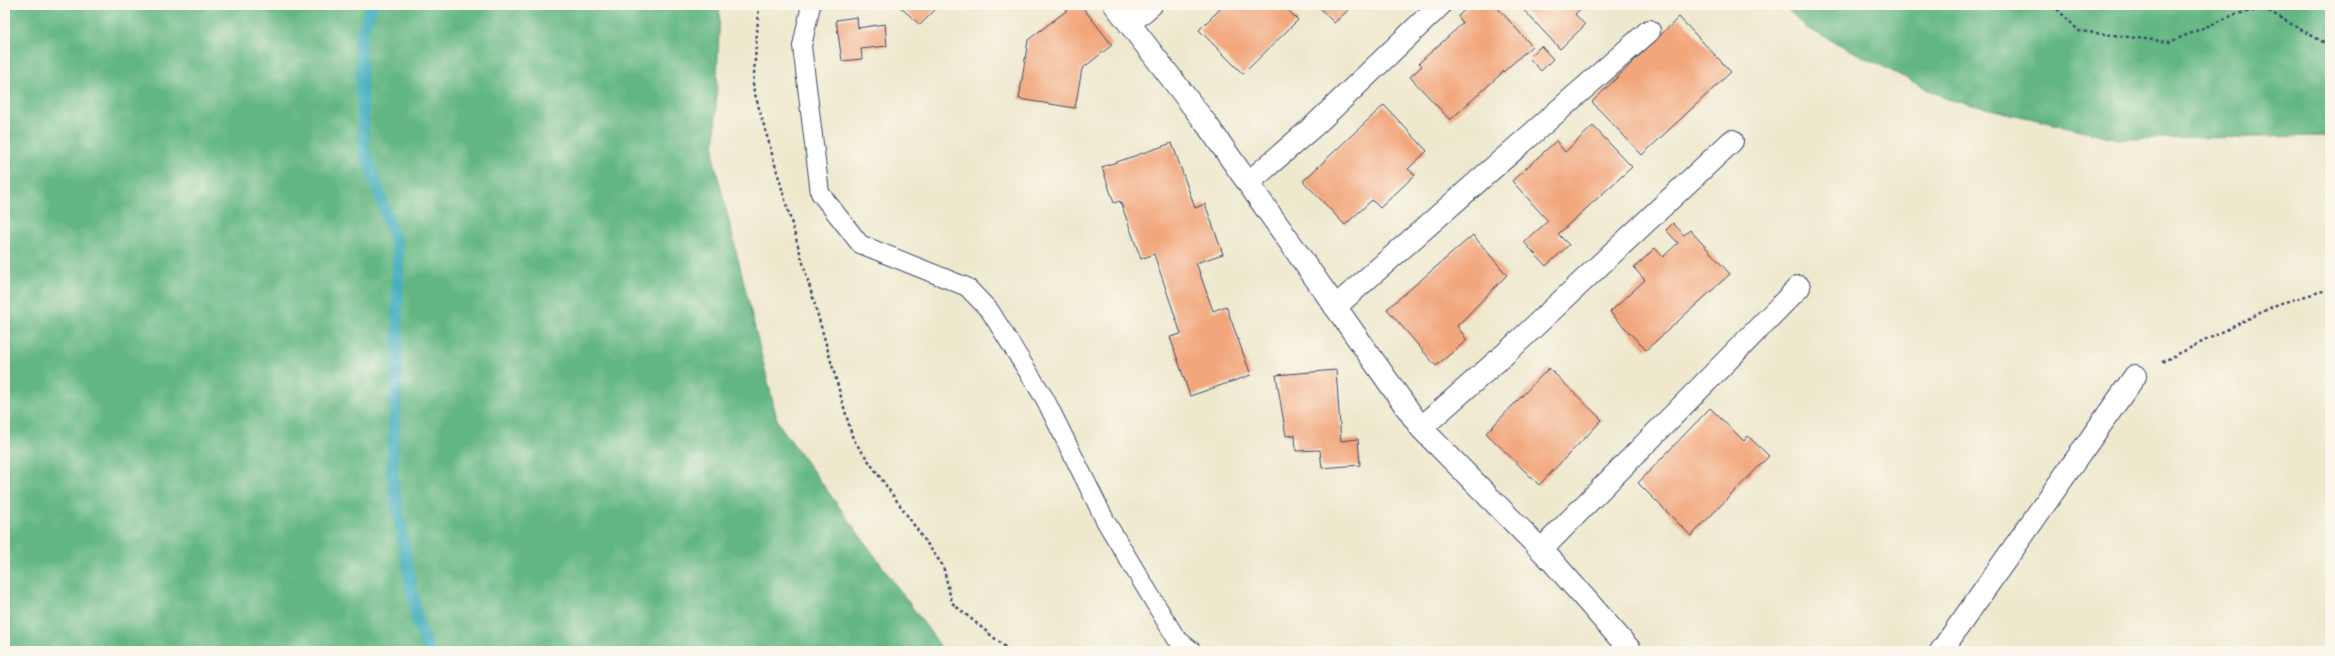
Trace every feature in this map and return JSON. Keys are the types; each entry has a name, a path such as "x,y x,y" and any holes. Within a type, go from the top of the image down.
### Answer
{"street":[{"path":"1115,5 1248,182 1335,308 1421,428 1541,550 1631,651"},
{"path":"1130,23 1151,5"},
{"path":"1248,182 1316,124 1440,5"},
{"path":"1335,308 1649,32"},
{"path":"1421,428 1505,354 1732,141"},
{"path":"1541,550 1799,287"},
{"path":"1940,651 2135,376"}],"lane":[{"path":"811,5 802,46 820,193 860,244 967,286 983,302 1045,398 1106,522 1176,638 1192,651"}],"path":[{"path":"759,5 754,88 853,439 943,566 952,603 1004,646 1006,651"},
{"path":"2052,5 2079,31 2170,42 2236,14 2265,9 2330,46"},
{"path":"2135,376 2278,304 2330,289"}],"green space":[{"path":"5,5 720,5 714,160 778,423 944,651 5,651"},
{"path":"1783,5 2330,5 2330,136 2119,139 1947,99 1807,28"}],"building":[{"path":"898,5 940,5 920,25"},
{"path":"1074,5 1081,5 1112,45 1082,69 1075,108 1019,99 1028,40"},
{"path":"1224,5 1283,5 1298,20 1243,74 1199,30"},
{"path":"1317,5 1354,5 1334,23"},
{"path":"1471,5 1495,5 1532,46 1450,120 1410,77 1422,66 1419,63 1463,23 1458,16"},
{"path":"1519,5 1585,5 1575,14 1585,25 1560,49"},
{"path":"857,17 858,28 885,24 887,46 861,49 862,59 842,61 836,20"},
{"path":"1679,17 1731,72 1642,155 1592,102"},
{"path":"1541,46 1553,59 1541,71 1529,58"},
{"path":"1384,105 1427,151 1408,169 1415,175 1380,208 1372,200 1345,225 1303,181"},
{"path":"1593,126 1632,167 1558,234 1569,245 1546,266 1524,242 1548,221 1512,181 1556,141 1565,152"},
{"path":"1172,143 1195,208 1205,204 1223,254 1196,263 1213,311 1226,306 1251,375 1190,396 1170,337 1181,334 1154,254 1141,259 1120,201 1114,203 1102,167"},
{"path":"1673,223 1684,235 1690,230 1730,274 1646,350 1610,312 1645,280 1634,268 1655,248 1663,257 1678,243 1666,230"},
{"path":"1473,235 1507,275 1457,326 1467,340 1436,366 1387,309"},
{"path":"1549,368 1602,420 1539,485 1486,433"},
{"path":"1336,370 1341,441 1358,439 1360,465 1322,468 1320,450 1296,451 1295,435 1286,436 1276,375"},
{"path":"1710,408 1744,441 1748,436 1769,456 1691,536 1638,483"}],"waterway":[{"path":"372,5 360,39 364,148 398,249 397,367 392,477 417,619 428,651"}]}
